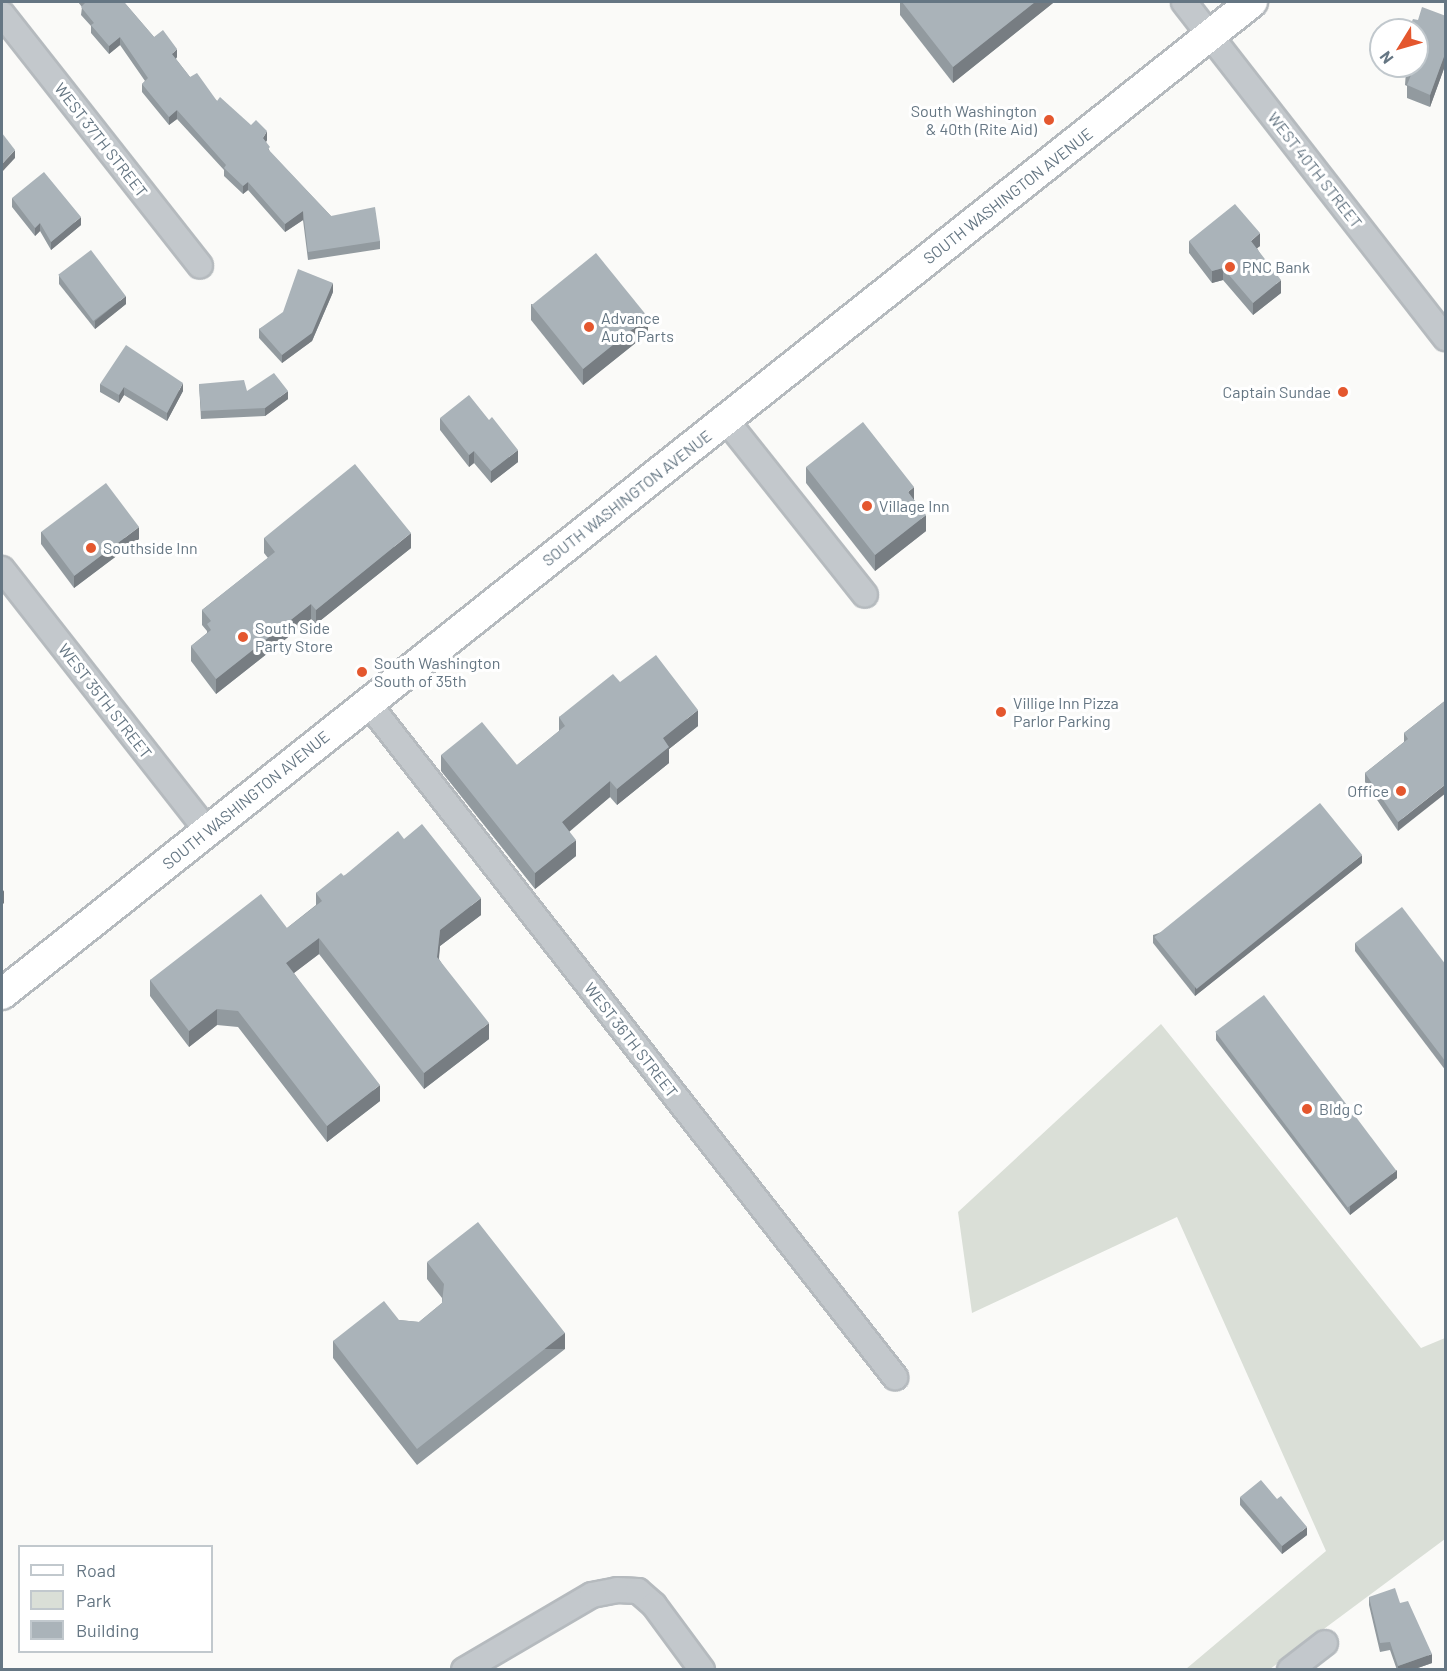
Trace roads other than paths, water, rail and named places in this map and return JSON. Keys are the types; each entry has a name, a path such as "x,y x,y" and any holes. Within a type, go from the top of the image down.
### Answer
{"main road":[{"name":"SOUTH WASHINGTON AVENUE","path":"2,994 1252,2"}],"street":[{"name":"WEST 40TH STREET","path":"1184,2 1446,338"},
{"name":"WEST 37TH STREET","path":"2,14 200,266"},
{"path":"726,420 865,595"},
{"name":"WEST 35TH STREET","path":"3,576 208,832"},
{"name":"WEST 36TH STREET","path":"368,703 895,1377"},
{"path":"464,1670 592,1595 617,1590 638,1591 665,1616 702,1670"},
{"path":"1290,1670 1325,1643"}],"place":[{"name":"South Washington & 40th (Rite Aid)","path":"1049,120"},
{"name":"PNC Bank","path":"1230,267"},
{"name":"Advance Auto Parts","path":"589,327"},
{"name":"Captain Sundae","path":"1343,392"},
{"name":"Village Inn","path":"867,506"},
{"name":"Southside Inn","path":"91,548"},
{"name":"South Side Party Store","path":"243,637"},
{"name":"South Washington South of 35th","path":"362,672"},
{"name":"Villige Inn Pizza Parlor Parking","path":"1001,712"},
{"name":"Office","path":"1401,791"},
{"name":"Bldg C","path":"1307,1109"}]}
